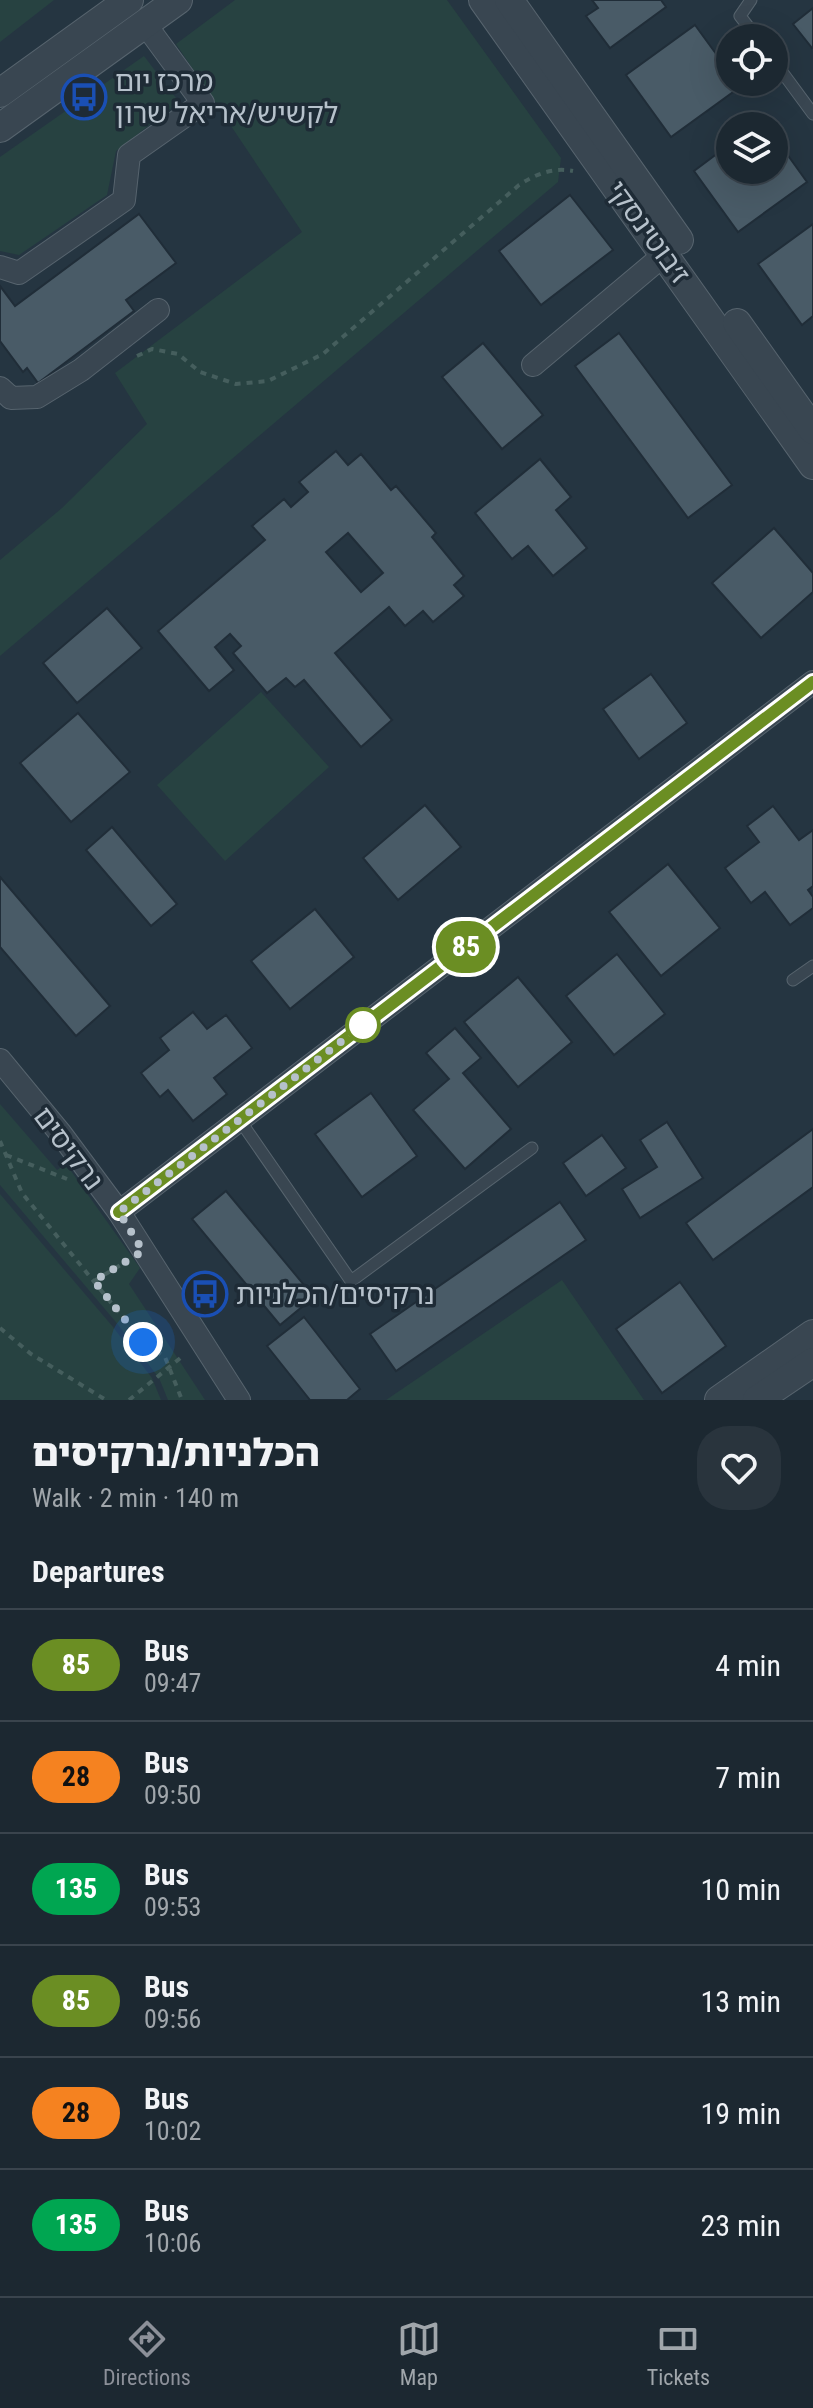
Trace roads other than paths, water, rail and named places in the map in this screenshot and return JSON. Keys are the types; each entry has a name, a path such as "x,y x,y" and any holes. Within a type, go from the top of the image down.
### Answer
{"street":[{"path":"0,93 129,0"},
{"path":"0,128 178,0"},
{"name":"ז׳בוטינסקי","path":"483,0 813,465"},
{"name":"ז׳בוטינסקי","path":"509,0 813,430"},
{"path":"0,267 19,273 124,200 129,155 203,103 145,24"},
{"path":"533,365 665,254"},
{"path":"0,388 11,398 37,397 81,370 158,310"},
{"path":"119,1212 813,682"},
{"name":"נרקיסים","path":"0,1060 61,1134 119,1212 239,1400"},
{"path":"719,1400 813,1334"},
{"path":"757,1400 813,1362"}],"lane":[{"path":"746,24 740,16 751,0"},
{"path":"788,80 813,114"},
{"path":"793,980 813,966"},
{"path":"239,1119 351,1281 532,1148"}],"place":[{"name":"מרכז יום לקשיש/אריאל שרון","path":"84,97"},
{"name":"נרקיסים/הכלניות","path":"205,1294"}]}
